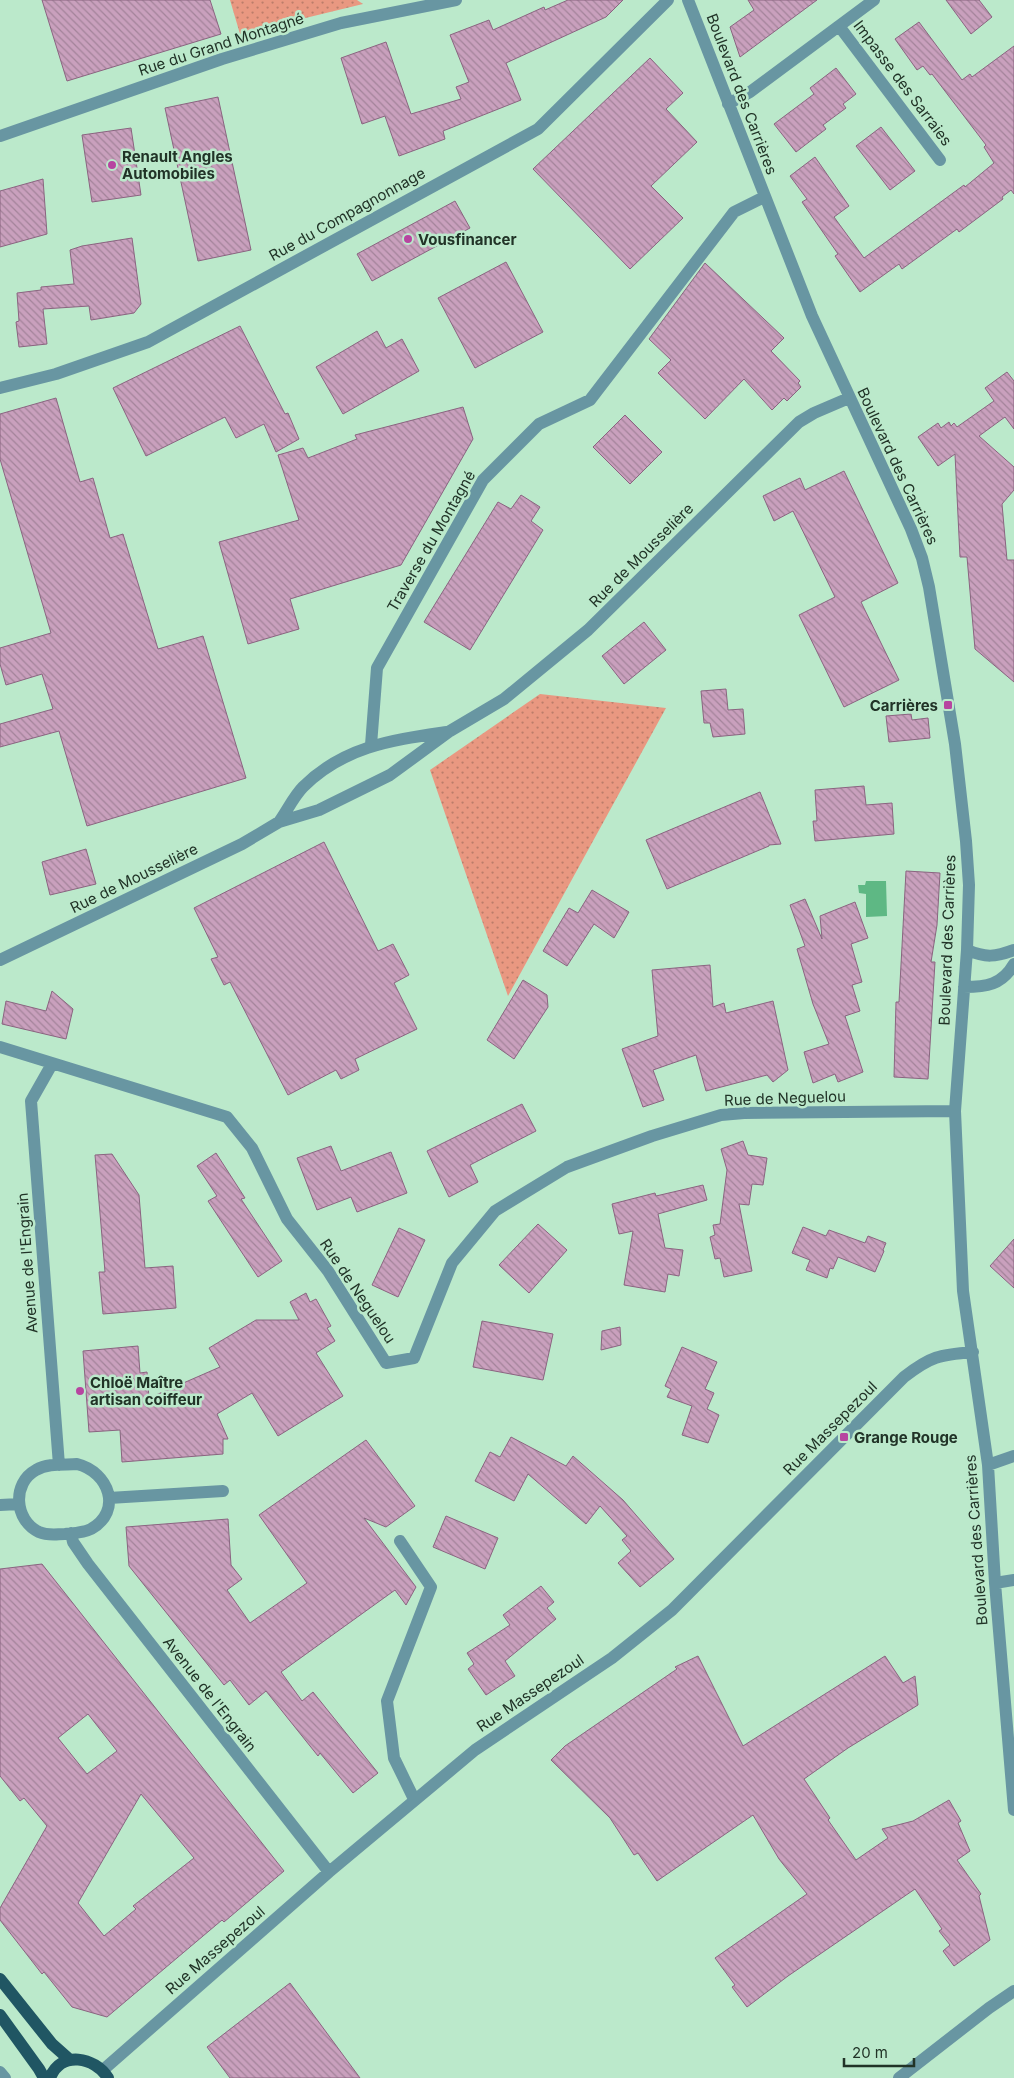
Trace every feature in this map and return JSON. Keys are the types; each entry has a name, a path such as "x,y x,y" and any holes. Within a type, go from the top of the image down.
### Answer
{"main road":[{"path":"0,1979 52,2044 70,2060"},
{"path":"0,2014 40,2069 44,2078"},
{"path":"50,2078 59,2066 70,2060 82,2059 93,2063 106,2074"}],"street":[{"name":"Rue du Grand Montagné","path":"0,136 222,60 331,26 456,0"},
{"name":"Rue du Compagnonnage","path":"0,388 56,374 148,342 538,129 668,0"},
{"name":"Boulevard des Carrières","path":"688,0 812,316 911,529 922,558 929,587 954,744 966,841 969,885 967,950 955,1112 963,1291 988,1465 995,1583 1014,1810"},
{"name":"Impasse des Sarraies","path":"728,104 750,92 874,0"},
{"name":"Impasse des Sarraies","path":"839,26 940,160"},
{"name":"Traverse du Montagné","path":"371,745 377,668 483,480 539,424 590,400 734,212 764,197"},
{"name":"Rue de Mousselière","path":"0,960 242,844 279,822 319,810 390,775 450,731 504,699 588,630 799,422 814,413 849,398"},
{"name":"Rue de Mousselière","path":"279,822 303,788 349,754 371,745 450,731"},
{"path":"967,950 982,956 999,956 1014,950"},
{"path":"964,987 981,987 997,982 1008,975 1014,964"},
{"name":"Rue de Neguelou","path":"0,1047 226,1117 252,1148 287,1219 328,1271 386,1363 414,1358 452,1263 495,1212 567,1167 652,1136 721,1115 744,1113 955,1112"},
{"name":"Avenue de l'Engrain","path":"52,1064 31,1101 59,1465"},
{"name":"Rue Massepezoul","path":"106,2074 329,1872 414,1799 475,1750 612,1658 672,1610 904,1377 920,1365 940,1355 973,1352"},
{"path":"988,1465 1014,1456"},
{"path":"77,1464 88,1466 104,1481 109,1498 106,1512 100,1522 92,1529 82,1533 50,1535 30,1526 23,1518 18,1497 21,1486 27,1477 36,1470 46,1466 77,1464"},
{"path":"109,1498 223,1491"},
{"path":"0,1505 19,1504"},
{"name":"Avenue de l'Engrain","path":"71,1533 74,1542 88,1564 329,1872"},
{"path":"400,1541 431,1587 388,1701 394,1758 414,1799"},
{"path":"995,1583 1014,1580"},
{"path":"899,2078 989,2008 1014,1991"},
{"path":"0,2072 5,2078"}],"shaded area":[{"path":"230,0 357,0 363,4 240,34"},
{"path":"540,694 666,708 508,996 430,770"},
{"path":"866,881 886,881 887,916 866,917 866,894 859,893 858,885 865,885"}],"building":[{"path":"42,0 210,0 221,34 67,81"},
{"path":"568,0 623,0 606,17 506,63 521,100 443,131 445,139 399,156 385,116 362,124 341,58 386,42 411,114 461,99 456,87 469,82 450,35 489,20 493,30 544,7 545,10"},
{"path":"748,0 817,0 740,57 730,27 754,10"},
{"path":"946,0 979,0 992,17 971,34"},
{"path":"919,22 962,80 970,74 972,77 1014,46 1014,194 1011,190 1002,197 1003,199 959,232 957,229 902,269 899,264 860,292 835,256 838,254 802,202 807,199 790,176 815,157 849,206 834,217 864,258 964,185 965,187 994,163 984,147 986,145 932,74 930,75 923,66 917,70 895,39"},
{"path":"650,58 683,93 666,109 697,142 651,186 683,218 630,269 533,169"},
{"path":"836,68 856,94 843,104 846,108 823,125 826,129 796,152 774,124 814,94 810,88"},
{"path":"218,97 251,250 198,261 165,108"},
{"path":"881,127 915,171 890,190 856,146"},
{"name":"Renault Angles Automobiles","path":"131,128 141,195 92,202 82,135"},
{"path":"43,179 47,234 0,247 0,191"},
{"path":"455,201 470,228 372,281 357,254"},
{"path":"132,238 141,304 134,313 91,320 89,306 43,309 47,344 19,347 16,322 19,321 17,293 41,290 41,287 74,284 70,250 82,246"},
{"path":"506,262 543,332 475,368 438,298"},
{"path":"705,263 784,338 771,351 800,381 798,383 801,387 787,401 784,398 772,410 744,379 705,419 658,373 671,360 649,339"},
{"path":"240,326 285,414 288,413 299,439 276,452 264,424 236,438 225,417 146,456 113,388"},
{"path":"377,331 386,348 402,339 419,371 343,414 316,367"},
{"path":"1007,372 1014,381 1014,429 1005,417 979,436 1014,467 1014,490 1002,504 1007,560 1014,560 1014,682 975,649 967,557 960,557 955,454 938,466 918,437 938,423 941,428 949,422 951,426 954,423 957,427 994,401 985,388"},
{"path":"56,398 80,482 93,478 110,538 123,534 158,649 203,636 246,778 87,826 59,731 0,747 0,724 53,709 42,674 6,685 0,664 0,648 51,633 0,459 0,414"},
{"path":"463,407 473,439 401,565 290,599 299,629 248,644 219,542 299,520 278,455 303,448 308,458 357,439 355,435"},
{"path":"625,415 662,452 630,484 593,447"},
{"path":"844,471 898,583 861,602 899,680 844,707 799,615 835,597 793,511 774,521 763,496 800,478 805,490"},
{"path":"521,495 540,507 531,521 543,530 470,650 424,622 498,502 511,509"},
{"path":"644,622 666,650 624,684 602,656"},
{"path":"726,689 728,710 743,709 745,734 713,737 710,723 704,723 701,691"},
{"path":"911,714 912,720 928,718 930,738 889,742 886,716"},
{"path":"864,786 866,805 892,803 894,834 815,841 813,821 817,821 815,790"},
{"path":"760,792 781,844 769,845 667,889 646,840"},
{"path":"324,842 378,951 393,944 409,975 394,983 417,1029 355,1059 359,1070 341,1079 336,1070 288,1095 230,982 224,985 211,959 218,957 194,908"},
{"path":"86,849 96,884 50,895 42,862"},
{"path":"906,871 940,873 937,925 931,962 935,962 928,1079 894,1077 896,1002 899,1002"},
{"path":"592,890 629,912 614,938 594,924 567,966 543,951 569,908 578,913"},
{"path":"805,899 822,939 820,916 855,902 868,938 851,944 862,982 852,985 860,1011 845,1016 863,1072 838,1082 835,1074 813,1083 804,1052 829,1044 813,1004 797,949 805,946 790,905"},
{"path":"710,965 713,1007 724,1003 726,1013 773,1001 788,1070 773,1082 767,1075 706,1091 696,1055 653,1070 664,1100 643,1107 622,1049 658,1036 652,970"},
{"path":"523,980 547,995 548,1007 514,1059 487,1040"},
{"path":"52,991 73,1009 66,1039 2,1024 6,1001 46,1011"},
{"path":"522,1104 536,1131 470,1165 478,1182 449,1197 427,1151"},
{"path":"743,1141 748,1155 767,1158 763,1185 752,1184 749,1205 739,1204 752,1271 724,1277 720,1258 715,1259 710,1237 715,1235 713,1225 720,1224 727,1170 721,1149"},
{"path":"331,1146 341,1171 391,1152 407,1193 357,1212 351,1197 317,1210 297,1158"},
{"path":"216,1153 245,1198 241,1199 282,1261 258,1277 208,1201 217,1196 197,1166"},
{"path":"112,1154 139,1195 145,1268 173,1266 176,1308 103,1314 99,1272 105,1272 95,1155"},
{"path":"703,1185 707,1200 658,1214 665,1248 683,1250 679,1276 668,1274 665,1292 624,1285 633,1231 619,1234 612,1204 655,1193 656,1196"},
{"path":"538,1224 567,1250 529,1293 499,1265"},
{"path":"803,1227 826,1236 829,1230 865,1243 868,1236 886,1243 875,1272 838,1257 833,1269 830,1268 827,1278 806,1270 810,1260 792,1253"},
{"path":"399,1228 425,1240 398,1297 372,1285"},
{"path":"1014,1239 1014,1288 990,1266"},
{"path":"306,1293 310,1302 316,1299 331,1326 327,1328 335,1341 316,1353 343,1396 278,1436 252,1393 217,1414 228,1439 223,1439 223,1454 122,1462 120,1430 89,1432 83,1351 138,1346 140,1373 147,1372 149,1398 220,1367 209,1348 256,1320 299,1320 290,1302"},
{"path":"482,1321 553,1334 543,1380 473,1367"},
{"path":"620,1327 621,1345 601,1350 602,1331"},
{"path":"682,1347 717,1362 705,1389 714,1393 707,1409 719,1415 708,1443 682,1435 692,1406 667,1397 671,1389 665,1386"},
{"path":"511,1437 566,1466 573,1456 623,1500 674,1559 640,1587 618,1563 631,1551 622,1540 627,1536 600,1506 586,1524 528,1474 514,1501 475,1481 490,1452 500,1457"},
{"path":"366,1440 415,1506 386,1527 364,1518 416,1587 406,1605 395,1590 281,1672 302,1701 313,1692 378,1773 353,1793 320,1753 318,1756 266,1691 249,1705 230,1680 224,1685 129,1566 126,1527 228,1519 231,1565 242,1579 227,1590 250,1623 307,1583 259,1515"},
{"path":"446,1516 498,1538 485,1569 433,1547"},
{"path":"42,1564 284,1871 224,1922 222,1920 107,2017 72,2007 44,1972 42,1974 0,1920 0,1908 47,1826 24,1798 20,1801 0,1776 0,1569","holes":["88,1714 117,1751 87,1774 58,1738","141,1794 194,1858 133,1906 136,1909 104,1936 78,1903"]},
{"path":"541,1586 554,1602 547,1608 556,1619 505,1661 515,1676 486,1695 468,1669 474,1664 467,1653 510,1625 503,1615"},
{"path":"698,1656 743,1746 885,1656 903,1683 915,1676 918,1705 848,1748 804,1779 830,1818 828,1820 856,1860 888,1838 882,1829 913,1821 949,1800 961,1821 958,1823 970,1851 957,1860 981,1894 979,1896 990,1940 954,1966 943,1951 950,1945 939,1931 942,1929 915,1889 788,1976 747,2007 732,1987 735,1985 715,1958 807,1894 779,1859 753,1815 657,1881 638,1853 634,1855 610,1818 551,1760 565,1746 677,1669 675,1667"},
{"path":"290,1983 360,2078 230,2078 207,2047"}],"place":[{"name":"Renault Angles Automobiles","path":"112,165"},
{"name":"Vousfinancer","path":"408,239"},
{"name":"Carrières","path":"948,705"},
{"name":"Chloë Maître artisan coiffeur","path":"80,1391"},
{"name":"Grange Rouge","path":"844,1437"}]}
